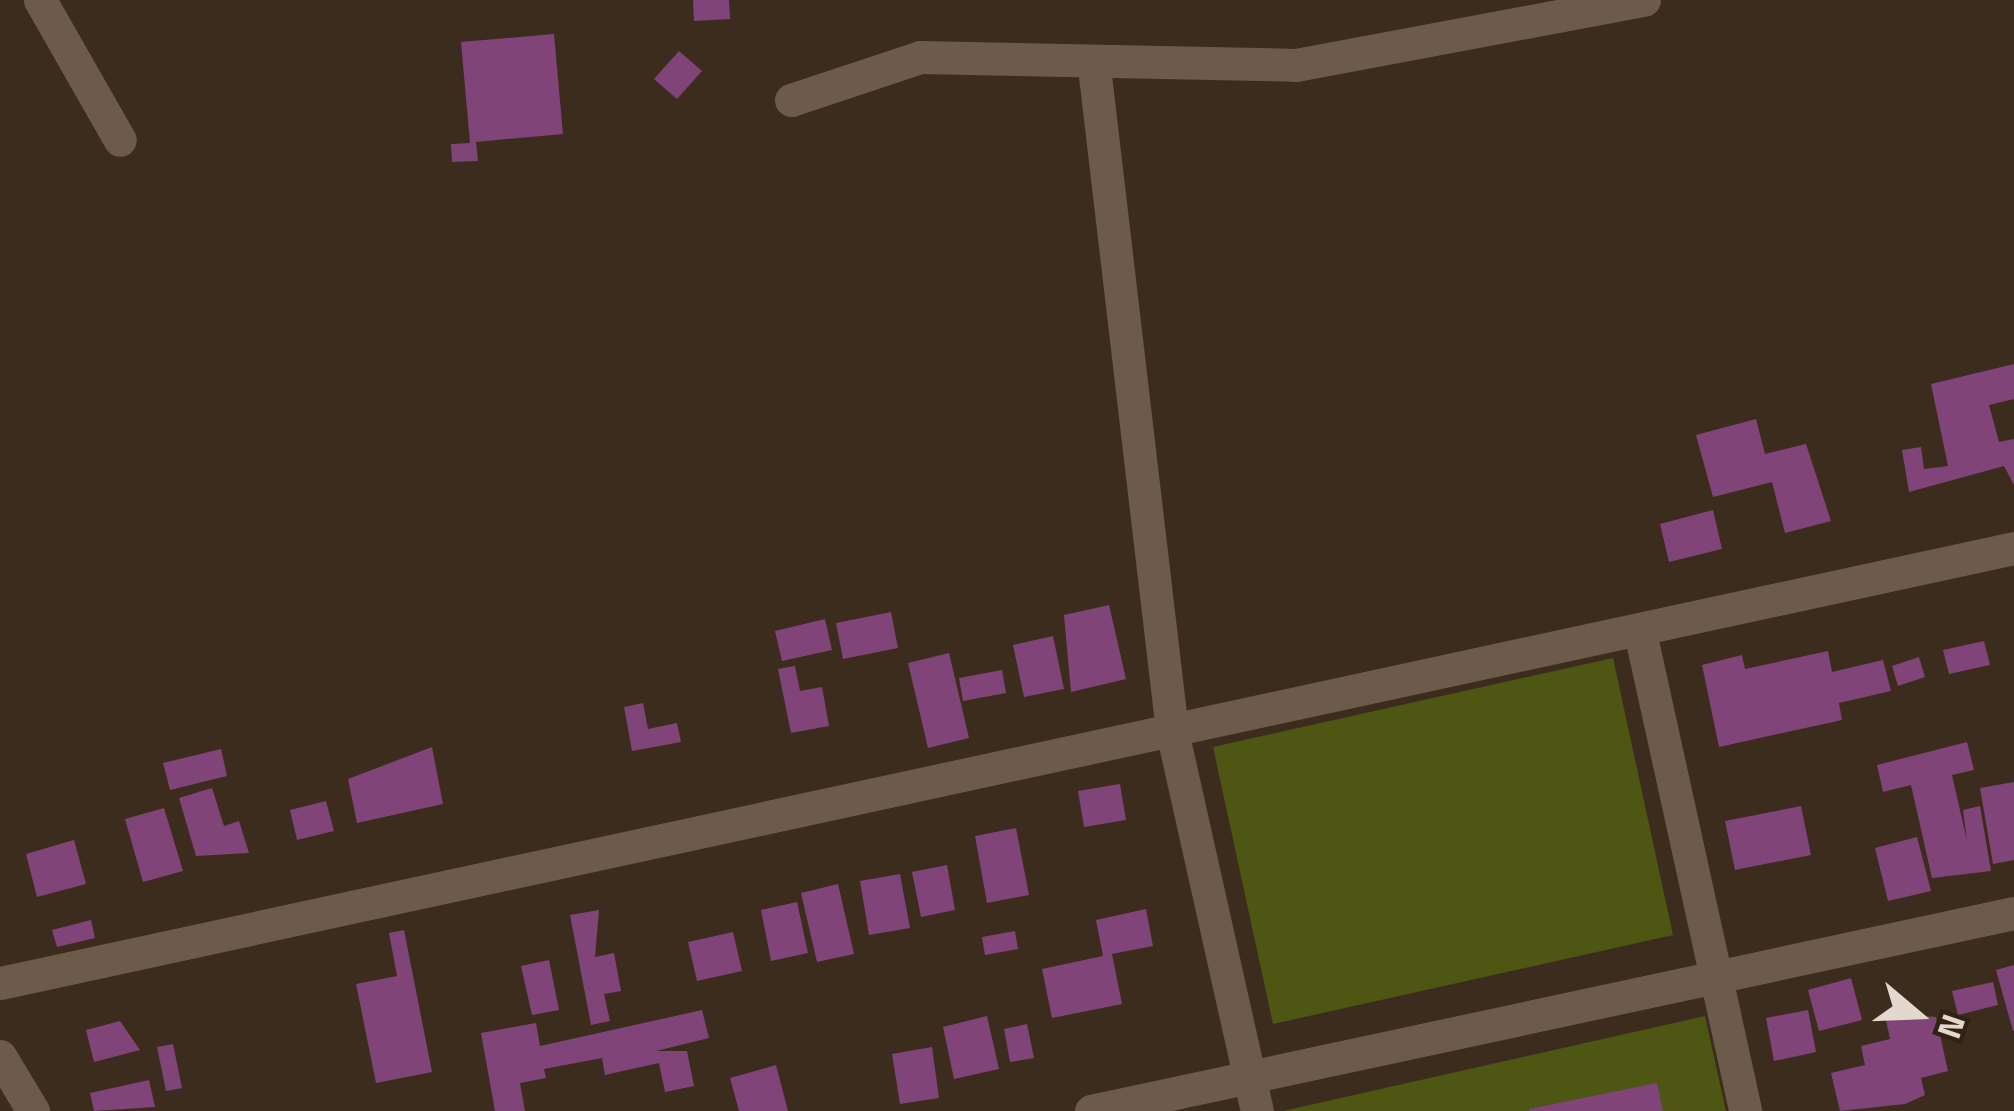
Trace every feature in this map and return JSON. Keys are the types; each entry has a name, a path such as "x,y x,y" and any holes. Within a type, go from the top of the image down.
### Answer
{"street":[{"path":"40,0 120,140"},
{"path":"791,100 920,57 1010,54 1094,68 1359,58 1644,0"},
{"path":"1094,68 1172,731 1257,1111"},
{"path":"0,983 2014,548"},
{"path":"1640,632 1744,1111"},
{"path":"1091,1111 2014,913"},
{"path":"0,1056 33,1111"}],"green space":[{"path":"1613,658 1673,935 1273,1024 1213,747"},
{"path":"1705,1016 1726,1111 1283,1111"}],"building":[{"path":"693,0 729,0 730,19 694,21"},
{"path":"554,34 563,134 476,142 478,161 452,162 451,144 470,143 461,42"},
{"path":"679,51 702,71 677,99 654,79"},
{"path":"2014,364 2014,399 1989,405 1999,442 2014,439 2014,485 2004,466 1909,492 1902,450 1921,447 1924,469 1948,466 1931,384"},
{"path":"1756,419 1765,454 1806,444 1831,521 1785,533 1772,482 1713,497 1696,435"},
{"path":"1713,510 1722,549 1669,562 1660,524"},
{"path":"1109,605 1126,679 1071,692 1064,615"},
{"path":"891,612 898,648 843,659 836,623"},
{"path":"825,619 832,650 782,661 775,631"},
{"path":"1053,636 1064,689 1024,697 1013,645"},
{"path":"1984,641 1990,665 1949,674 1943,650"},
{"path":"1828,651 1832,672 1883,660 1891,691 1839,703 1842,720 1719,747 1702,665 1742,655 1745,669"},
{"path":"949,653 969,738 928,748 908,663"},
{"path":"1919,657 1925,677 1898,686 1892,666"},
{"path":"795,666 800,691 822,687 829,726 791,733 778,669"},
{"path":"1002,670 1006,693 963,701 959,678"},
{"path":"643,703 648,729 677,723 681,742 632,751 624,707"},
{"path":"1967,742 1974,770 1952,775 1967,841 1963,810 1980,806 1991,871 1932,878 1911,785 1883,792 1877,765"},
{"path":"432,747 443,804 357,823 348,779"},
{"path":"221,749 227,776 170,790 163,763"},
{"path":"2014,782 2014,860 1993,864 1980,788"},
{"path":"1120,784 1126,820 1084,827 1078,791"},
{"path":"212,788 224,826 239,821 249,853 196,856 179,798"},
{"path":"326,801 334,831 297,840 290,810"},
{"path":"1801,806 1811,855 1735,870 1725,821"},
{"path":"164,808 183,871 143,882 125,819"},
{"path":"1016,828 1029,895 987,903 975,836"},
{"path":"1917,837 1931,891 1888,901 1875,848"},
{"path":"74,840 86,884 37,897 26,854"},
{"path":"947,865 955,910 921,917 912,872"},
{"path":"900,874 910,928 869,935 860,881"},
{"path":"838,884 854,954 817,962 801,893"},
{"path":"797,902 808,953 771,961 761,910"},
{"path":"1146,909 1153,946 1112,954 1122,1004 1052,1018 1042,969 1103,956 1096,920"},
{"path":"599,910 595,957 614,953 621,991 604,994 610,1021 591,1025 570,915"},
{"path":"91,920 95,938 57,947 52,930"},
{"path":"404,930 432,1072 376,1083 356,984 397,976 389,933"},
{"path":"1015,931 1018,949 985,955 982,937"},
{"path":"733,932 742,971 697,981 688,942"},
{"path":"549,960 559,1010 532,1015 521,966"},
{"path":"2014,965 2014,1031 2013,1031 1996,970"},
{"path":"1851,978 1862,1020 1819,1031 1808,990"},
{"path":"1993,982 1998,1005 1958,1015 1952,991"},
{"path":"702,1010 709,1038 656,1051 687,1051 694,1086 665,1092 659,1063 605,1075 602,1058 544,1069 546,1078 520,1083 525,1111 495,1111 481,1033 536,1023 540,1046"},
{"path":"1808,1010 1816,1052 1774,1061 1766,1018"},
{"path":"1907,1015 1936,1017 1948,1071 1921,1078 1925,1095 1905,1104 1840,1111 1831,1073 1865,1065 1861,1046 1890,1039 1886,1020"},
{"path":"987,1016 999,1069 954,1079 943,1027"},
{"path":"120,1021 140,1050 94,1062 86,1030"},
{"path":"1027,1024 1034,1058 1010,1062 1004,1029"},
{"path":"173,1044 182,1088 166,1091 157,1047"},
{"path":"932,1047 939,1098 900,1104 892,1054"},
{"path":"776,1065 788,1111 739,1111 730,1078"},
{"path":"149,1080 155,1107 94,1111 90,1093"},
{"path":"1657,1083 1663,1111 1529,1111 1529,1109"}]}
